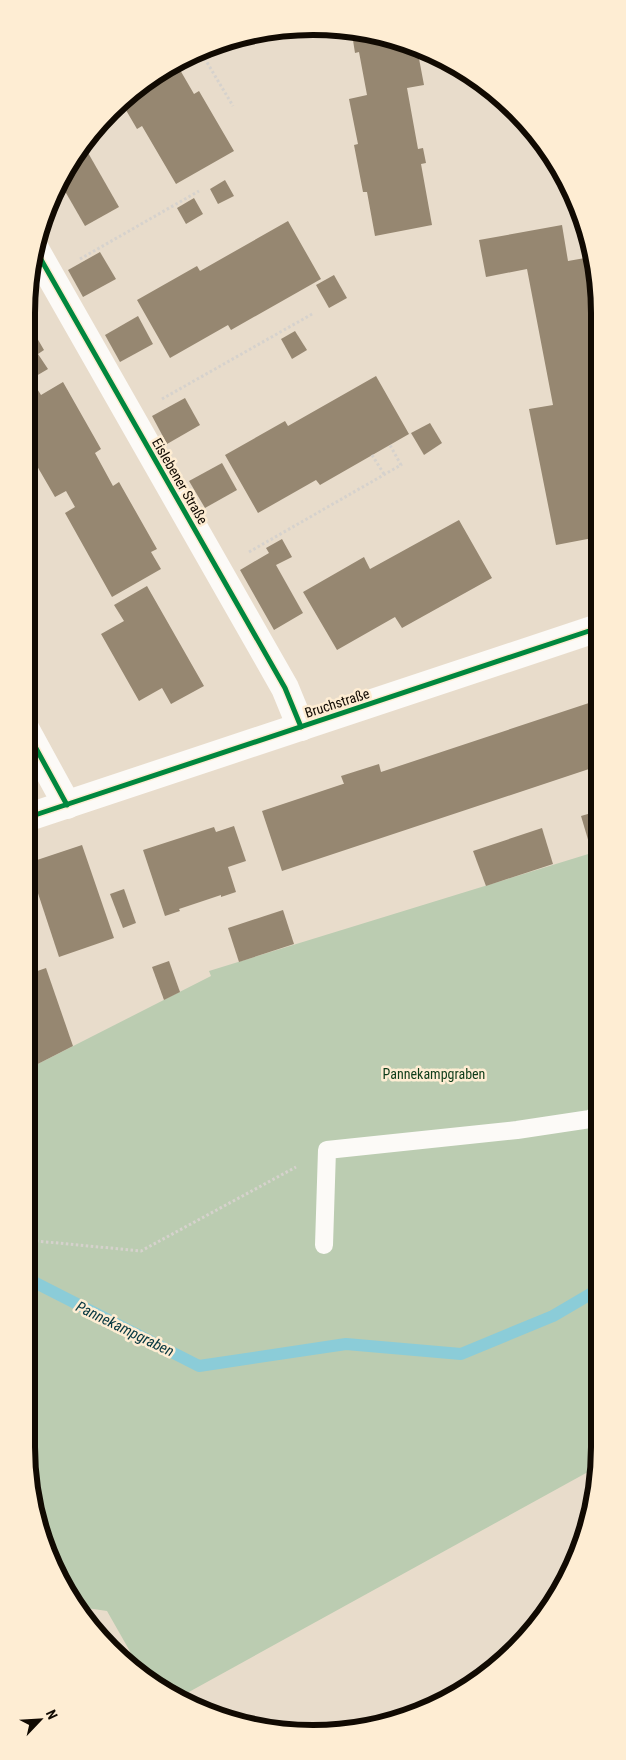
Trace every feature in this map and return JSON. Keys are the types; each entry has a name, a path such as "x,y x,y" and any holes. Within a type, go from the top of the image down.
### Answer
{"street":[{"name":"Eislebener Straße","path":"40,258 285,688 301,727"},
{"name":"Bruchstraße","path":"35,815 591,630"},
{"path":"35,746 67,805"}],"lane":[{"path":"324,1245 327,1150 517,1130 591,1118"}],"path":[{"path":"204,57 233,106"},
{"path":"50,276 200,191"},
{"path":"131,416 314,313"},
{"path":"218,570 400,464 390,446"},
{"path":"372,455 384,474"},
{"path":"35,1241 140,1251 327,1150"}],"green space":[{"path":"591,853 590,1471 186,1694 174,1688 135,1660 107,1611 87,1608 64,1570 44,1519 37,1483 35,1447 35,1065 211,976 209,971"}],"building":[{"path":"353,38 385,44 418,56 424,85 407,88 418,149 423,148 426,163 421,164 432,225 375,236 367,192 363,192 354,145 358,144 349,99 367,95 359,52 355,53"},
{"path":"180,69 194,94 199,91 234,151 176,184 142,126 137,129 125,108 144,92"},
{"path":"87,151 119,207 85,226 64,190"},
{"path":"225,180 234,196 218,204 210,189"},
{"path":"194,198 203,214 186,224 177,208"},
{"path":"288,221 321,279 231,330 228,325 170,358 137,300 197,266 200,271"},
{"path":"562,225 568,261 585,258 589,281 591,313 591,538 556,545 529,409 553,405 527,269 486,277 479,240"},
{"path":"100,252 116,279 83,297 68,270"},
{"path":"334,275 347,298 329,308 316,285"},
{"path":"138,316 153,344 120,362 105,335"},
{"path":"295,331 307,350 292,359 281,339"},
{"path":"35,334 44,350 38,354 48,369 35,377"},
{"path":"376,376 409,434 320,485 316,480 258,513 225,455 285,421 288,426"},
{"path":"63,382 101,449 95,453 113,486 119,482 157,549 151,552 161,569 112,597 65,513 75,507 66,491 55,497 35,463 35,385 41,395"},
{"path":"185,398 200,425 167,444 152,416"},
{"path":"430,423 442,443 424,455 411,433"},
{"path":"222,463 237,490 205,508 189,481"},
{"path":"459,520 492,578 402,628 395,617 337,650 303,592 364,557 370,569"},
{"path":"282,539 292,557 276,565 303,613 274,630 240,570 269,553 266,548"},
{"path":"147,586 204,686 171,704 162,688 139,701 101,634 124,621 114,605"},
{"path":"591,702 591,768 282,871 262,811 344,784 341,776 379,764 381,772"},
{"path":"591,813 591,850 581,816"},
{"path":"234,826 246,861 228,867 236,892 179,909 180,911 165,916 143,850 214,827 216,832"},
{"path":"542,828 553,864 486,886 473,851"},
{"path":"82,845 114,938 59,957 35,884 35,861"},
{"path":"124,889 136,923 123,928 110,894"},
{"path":"283,910 294,944 239,962 228,928"},
{"path":"169,961 180,992 164,1000 152,967"},
{"path":"46,968 73,1046 35,1065 35,972"}],"waterway":[{"name":"Pannekampgraben","path":"35,1283 199,1366 346,1344 461,1354 553,1316 591,1294"}],"cycle path":[{"path":"40,258 285,688 301,727"},
{"path":"35,815 591,630"},
{"path":"35,746 67,805"}]}
